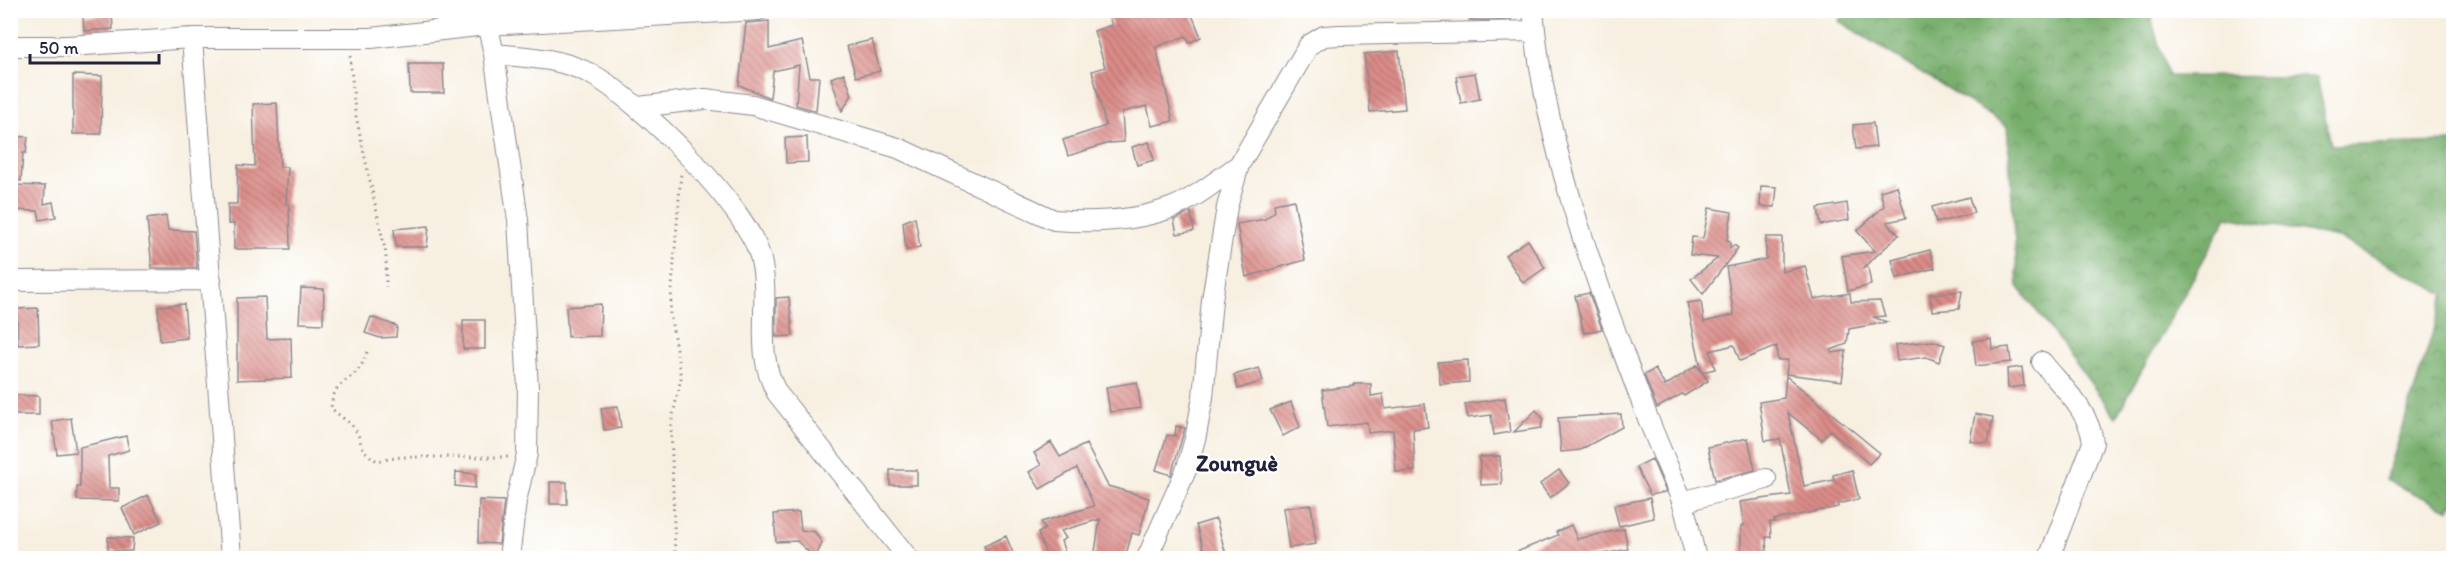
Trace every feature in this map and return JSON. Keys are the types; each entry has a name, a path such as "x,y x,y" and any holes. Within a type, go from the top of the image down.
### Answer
{"street":[{"path":"10,46 68,46 192,39 371,38 485,18 759,10"},
{"path":"1533,10 1542,92 1574,205 1613,325 1660,452 1682,502 1696,558"},
{"path":"485,18 494,54 518,219 528,388 526,459 516,501 509,558"},
{"path":"1147,558 1187,468 1196,435 1203,398 1212,300 1227,207 1239,165 1309,45 1316,39 1340,35 1534,31"},
{"path":"192,39 212,280 213,337 231,558"},
{"path":"494,54 551,59 590,73 639,107 729,203 756,243 762,260 764,358 768,377 777,393 908,558"},
{"path":"639,107 705,99 753,105 898,148 1054,220 1079,222 1138,217 1170,208 1206,188 1239,165"},
{"path":"10,281 212,280"},
{"path":"2042,363 2082,412 2091,428 2093,443 2049,558"},
{"path":"1682,502 1767,479"}],"path":[{"path":"348,38 355,112 386,254 386,287"},
{"path":"675,558 670,424 681,378 670,313 682,151"},
{"path":"367,352 363,368 355,376 341,383 333,395 332,408 340,418 353,426 359,444 367,454 377,460 401,457 526,459"}],"green space":[{"path":"1845,11 2149,11 2168,76 2317,77 2331,145 2453,142 2454,499 2450,510 2386,480 2445,294 2339,238 2227,217 2116,417 2018,286 2007,126 1839,21"}],"building":[{"path":"1106,10 1190,10 1201,37 1189,43 1186,36 1156,47 1173,121 1152,126 1147,106 1122,112 1124,142 1109,143 1068,156 1063,140 1106,126 1092,71 1105,67 1094,31 1112,25"},
{"path":"1470,10 1510,10 1511,20 1470,20"},
{"path":"112,14 113,29 84,31 83,16"},
{"path":"769,21 769,49 802,41 810,77 819,77 816,111 796,105 799,65 773,71 770,98 739,85 746,23"},
{"path":"872,40 880,71 856,77 847,46"},
{"path":"1399,51 1405,109 1370,112 1364,54"},
{"path":"409,64 443,64 444,93 410,93"},
{"path":"844,73 852,95 842,111 831,78"},
{"path":"1475,73 1480,99 1461,103 1456,76"},
{"path":"73,75 102,76 101,134 73,134"},
{"path":"277,103 280,167 288,167 286,204 289,204 290,249 234,249 234,224 228,224 228,204 237,204 238,165 255,166 253,104"},
{"path":"1873,123 1876,147 1856,149 1853,125"},
{"path":"10,136 28,137 26,153 23,153 21,181 10,180"},
{"path":"807,137 808,162 786,163 785,138"},
{"path":"1149,142 1154,160 1137,165 1132,147"},
{"path":"10,185 45,186 44,204 53,202 56,217 40,220 38,211 10,210"},
{"path":"1761,186 1777,187 1775,207 1760,206"},
{"path":"1897,186 1906,218 1887,222 1899,235 1863,268 1868,267 1871,285 1848,291 1842,256 1875,251 1857,231 1884,206 1880,191"},
{"path":"1969,197 1974,213 1936,223 1932,207"},
{"path":"1294,200 1305,260 1246,277 1237,224 1265,219 1275,211 1274,204"},
{"path":"1847,203 1849,220 1821,225 1818,208"},
{"path":"1709,208 1732,212 1727,240 1730,241 1730,248 1734,245 1738,248 1703,294 1691,279 1718,258 1690,255 1692,237 1703,238"},
{"path":"1191,212 1194,231 1177,234 1174,220"},
{"path":"166,216 168,230 194,231 197,268 152,268 147,219"},
{"path":"915,217 920,247 906,250 903,222"},
{"path":"429,226 427,247 396,247 394,229"},
{"path":"1766,237 1782,237 1782,272 1805,266 1814,299 1850,293 1851,302 1880,301 1885,316 1873,317 1887,322 1849,329 1847,344 1831,350 1832,353 1846,351 1842,381 1786,374 1788,360 1777,360 1777,346 1740,361 1734,345 1710,351 1715,369 1702,372 1687,303 1701,301 1704,322 1734,315 1726,267 1766,259"},
{"path":"1528,240 1545,268 1523,283 1505,255"},
{"path":"1930,250 1935,268 1897,278 1892,260"},
{"path":"301,288 324,289 323,324 299,323"},
{"path":"1962,291 1959,309 1932,311 1930,294"},
{"path":"1589,293 1602,329 1584,333 1575,296"},
{"path":"265,297 267,339 291,338 292,378 237,380 237,298"},
{"path":"789,297 793,336 776,337 776,298"},
{"path":"184,304 187,338 160,341 158,306"},
{"path":"601,304 600,336 568,337 566,307"},
{"path":"38,308 39,344 18,345 17,309"},
{"path":"371,317 397,326 396,337 380,338 365,333"},
{"path":"463,320 485,320 485,349 463,349"},
{"path":"1991,339 1992,349 2009,347 2011,362 1976,366 1973,341"},
{"path":"1933,341 1945,345 1939,362 1926,357 1897,361 1895,345"},
{"path":"1468,360 1469,382 1440,384 1438,362"},
{"path":"1697,365 1708,381 1684,396 1682,394 1657,408 1644,375 1655,369 1665,386"},
{"path":"2022,367 2024,386 2008,388 2007,369"},
{"path":"1259,368 1263,381 1238,389 1234,375"},
{"path":"1786,376 1880,453 1869,464 1830,430 1822,440 1788,413 1804,486 1834,480 1833,475 1852,470 1859,499 1838,504 1838,507 1770,522 1771,537 1766,537 1767,558 1741,558 1741,526 1744,526 1740,502 1791,495 1780,439 1765,441 1759,402 1784,398"},
{"path":"1137,382 1141,408 1110,412 1106,387"},
{"path":"1354,384 1371,384 1371,396 1383,394 1385,409 1425,404 1428,427 1413,429 1415,471 1396,472 1393,430 1368,433 1367,422 1327,427 1322,390 1354,386"},
{"path":"12,395 39,396 39,415 12,415"},
{"path":"1505,398 1510,432 1494,435 1491,415 1468,418 1465,404"},
{"path":"1291,402 1300,427 1283,436 1270,410"},
{"path":"618,406 621,428 604,430 601,408"},
{"path":"1536,410 1543,418 1541,428 1514,432"},
{"path":"1621,414 1622,427 1580,450 1561,452 1558,418"},
{"path":"1975,414 1993,417 1988,444 1970,441"},
{"path":"71,418 76,452 57,454 52,421"},
{"path":"1176,426 1185,428 1171,475 1156,470 1167,435 1175,436"},
{"path":"126,436 129,450 108,456 109,488 119,488 119,501 77,500 77,487 80,487 80,447"},
{"path":"1748,438 1755,470 1715,480 1708,447"},
{"path":"1051,442 1060,457 1086,444 1108,486 1149,498 1139,535 1132,533 1125,558 1094,558 1100,519 1061,531 1066,538 1061,541 1067,558 1047,558 1038,533 1045,529 1041,522 1094,506 1077,468 1040,489 1029,472 1041,465 1034,453"},
{"path":"1500,456 1502,484 1481,485 1479,457"},
{"path":"1652,459 1666,492 1650,495 1636,467"},
{"path":"890,470 917,470 917,485 890,485"},
{"path":"1559,470 1569,483 1550,498 1540,484"},
{"path":"456,472 476,474 475,488 455,486"},
{"path":"550,482 567,482 567,504 550,504"},
{"path":"148,495 161,522 134,535 122,508"},
{"path":"1650,498 1654,518 1619,526 1614,505"},
{"path":"479,500 504,501 499,544 478,543"},
{"path":"1311,505 1316,544 1289,548 1283,508"},
{"path":"799,512 801,530 815,532 822,543 815,558 797,541 776,542 774,514"},
{"path":"1216,519 1227,558 1206,558 1196,525"},
{"path":"1571,525 1577,539 1624,529 1628,549 1584,558 1502,558 1558,535 1556,532"},
{"path":"1006,536 1015,558 989,558 984,546"},
{"path":"108,537 133,538 132,551 108,551"}],"district":[{"name":"Zounguè","path":"1237,463"}]}
